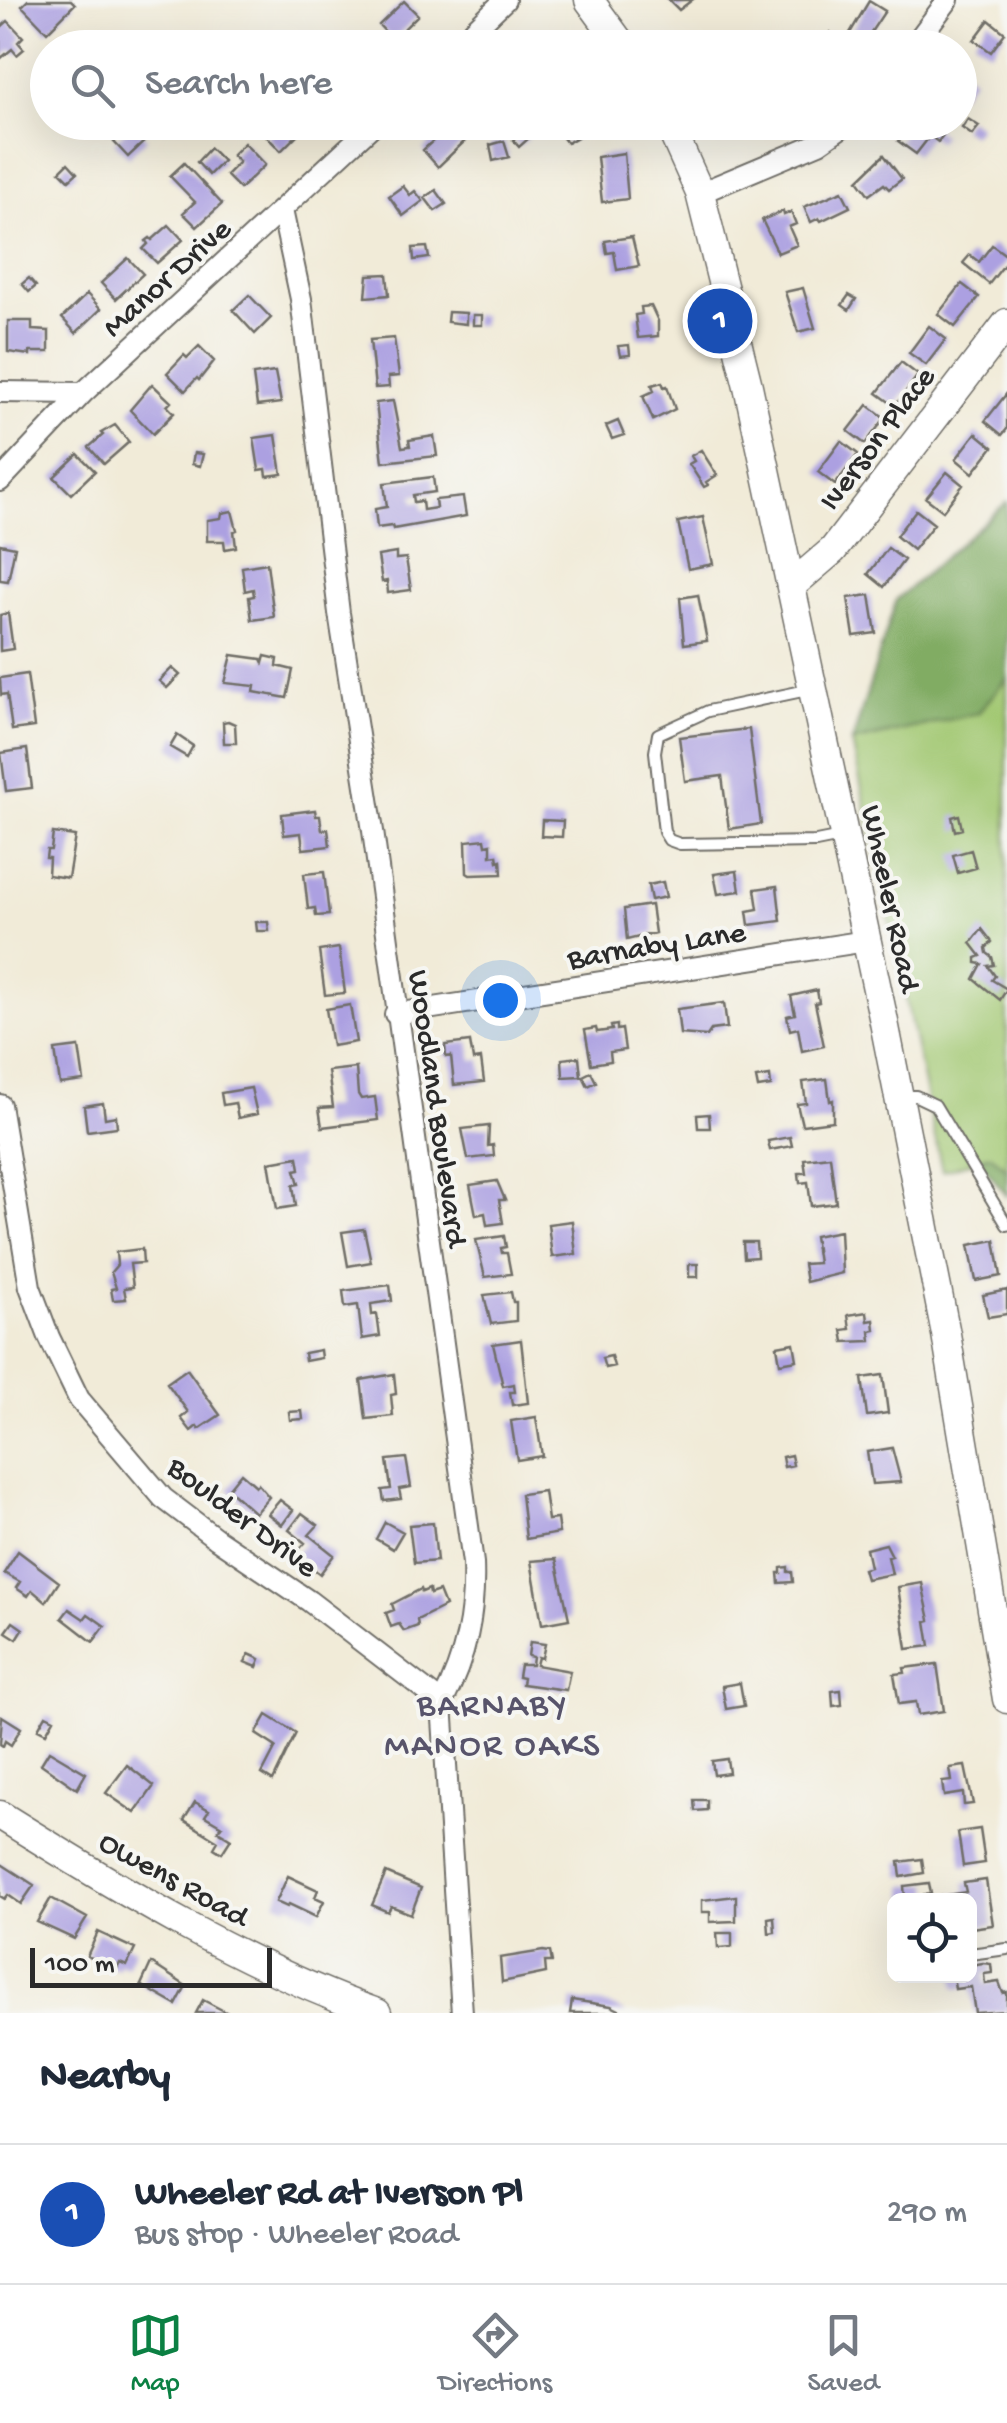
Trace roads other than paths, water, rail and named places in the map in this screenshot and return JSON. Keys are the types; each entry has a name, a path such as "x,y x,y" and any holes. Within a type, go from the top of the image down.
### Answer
{"main road":[{"path":"588,0 610,30"},
{"name":"Wheeler Road","path":"676,140 700,194 748,386 813,689 946,1334 1007,1699"},
{"name":"Iverson Place","path":"791,586 833,550 1007,323"},
{"name":"Owens Road","path":"0,1815 180,1922 249,1958 377,2013"}],"street":[{"path":"474,30 505,0"},
{"path":"924,30 942,2"},
{"name":"Manor Drive","path":"0,481 83,392 357,140"},
{"path":"700,194 824,140"},
{"name":"Woodland Boulevard","path":"282,210 301,299 339,613 373,831 473,1563 472,1618 458,1672 442,1702 462,2013"},
{"path":"0,392 83,392"},
{"name":"Barnaby Lane","path":"396,1014 866,941"},
{"name":"Boulder Drive","path":"0,1105 30,1286 79,1399 163,1498 217,1540 309,1601 442,1702"}],"lane":[{"path":"813,689 708,712 658,734 654,752 664,832 669,840 680,844 816,842 844,836"},
{"path":"899,1096 916,1096 935,1104 1007,1225"},
{"path":"977,1953 1007,1949"}],"place":[{"name":"Wheeler Rd at Iverson Pl","path":"720,321"}],"district":[{"name":"BARNABY MANOR OAKS","path":"493,1722"}]}
